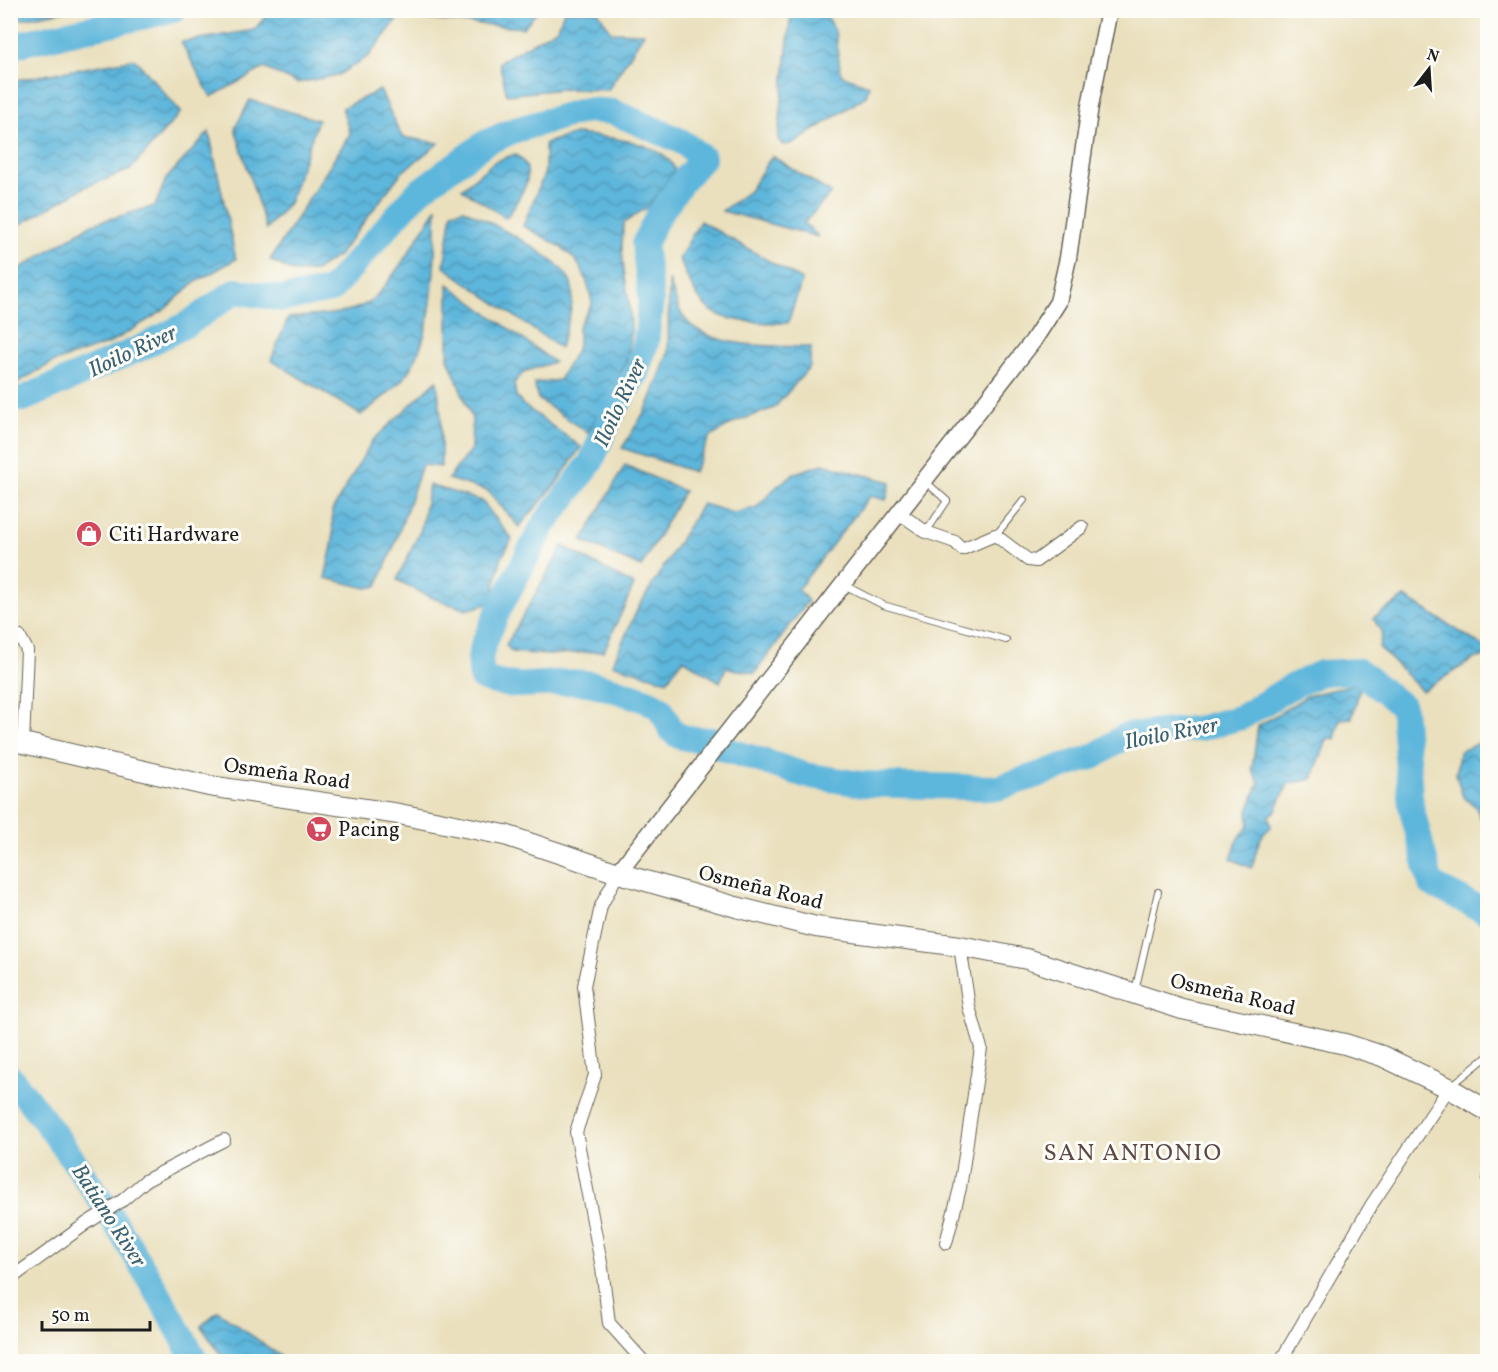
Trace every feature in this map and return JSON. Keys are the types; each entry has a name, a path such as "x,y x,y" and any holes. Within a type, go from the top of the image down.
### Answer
{"main road":[{"name":"Osmeña Road","path":"17,741 209,786 399,814 505,835 618,873 736,908 816,927 960,946 1027,959 1182,1009 1354,1047 1382,1056 1449,1088 1488,1111"}],"street":[{"path":"645,1362 609,1323 602,1268 576,1132 595,1075 584,986 601,906 618,873 1033,340 1058,302 1068,258 1090,106 1109,10"},
{"path":"899,513 926,532 955,542 962,549 995,535 1028,561 1036,561 1082,527"},
{"path":"10,633 20,637 27,650 17,741"},
{"path":"946,1243 960,1188 981,1048 969,1007 960,946"},
{"path":"1280,1362 1372,1204 1449,1088"},
{"path":"10,1279 123,1200 145,1181 224,1140"}],"lane":[{"path":"924,481 947,501 926,532"},
{"path":"995,535 1024,500"},
{"path":"843,584 883,605 1006,640"},
{"path":"1134,994 1158,892"},
{"path":"1449,1088 1488,1056"}],"water":[{"path":"11,10 64,11 11,21"},
{"path":"271,10 538,11 523,28 399,17 369,56 338,75 297,83 264,68 211,97 181,42 254,30"},
{"path":"564,11 598,11 611,32 644,33 608,90 561,89 507,95 499,62 558,28"},
{"path":"791,11 824,11 835,31 841,75 869,85 866,96 795,143 783,145 778,139"},
{"path":"135,59 181,112 130,170 85,187 11,230 11,81"},
{"path":"380,90 402,137 439,143 401,173 339,255 315,271 293,272 270,260 350,134 342,108"},
{"path":"250,100 318,120 289,203 266,229 235,128"},
{"path":"209,132 236,259 194,283 163,311 110,343 52,363 15,384 11,382 11,274 92,224 155,206 166,179"},
{"path":"575,134 616,139 646,146 669,160 675,170 649,206 624,223 622,252 631,319 630,347 621,373 588,433 538,399 534,383 559,380 578,346 578,327 592,304 584,274 570,254 523,226 545,172 545,143"},
{"path":"515,154 527,168 526,185 506,218 462,189 494,162"},
{"path":"772,156 831,193 804,223 819,237 722,211 749,191"},
{"path":"437,207 429,317 416,358 396,386 361,415 271,360 288,318 348,311 374,298 404,260"},
{"path":"464,209 538,250 563,271 570,281 572,305 560,348 444,267 452,212"},
{"path":"700,221 802,280 788,323 731,319 715,313 702,303 679,259"},
{"path":"669,280 682,315 707,335 742,344 811,347 810,367 774,408 735,422 709,438 694,472 622,448 648,406 668,353"},
{"path":"448,284 554,362 524,372 514,383 516,395 522,404 581,447 556,484 519,527 488,491 448,479 471,449 472,418 448,358"},
{"path":"437,380 441,416 441,467 422,465 395,544 377,586 367,588 325,578 333,541 332,511 372,441"},
{"path":"823,464 891,482 886,500 870,496 798,589 808,601 755,673 726,668 720,682 683,659 667,681 612,664 638,608 702,504 734,513 757,507 776,487 795,473"},
{"path":"625,465 684,491 641,567 582,541"},
{"path":"429,485 482,501 512,539 501,559 491,603 466,610 430,597 397,580 421,529"},
{"path":"563,546 634,585 604,651 548,655 512,652 506,645"},
{"path":"1405,597 1487,649 1487,656 1474,659 1422,691 1379,647 1382,633 1373,618"},
{"path":"1354,684 1360,688 1352,718 1340,719 1335,739 1328,738 1312,779 1288,784 1275,812 1269,815 1271,827 1260,841 1252,868 1231,859 1238,839 1249,825 1248,811 1259,782 1252,769 1258,726 1307,696"},
{"path":"1487,727 1488,829 1485,829 1476,807 1463,797 1456,775 1459,752 1481,742 1484,728"},
{"path":"218,1311 287,1361 225,1361 201,1326"}],"waterway":[{"name":"Iloilo River","path":"10,46 173,10"},
{"name":"Iloilo River","path":"10,399 23,399 143,347 189,323 236,291 283,299 331,290 418,192 485,143 515,130 586,110 613,112 681,141 703,158 682,182 658,216 644,244 651,300 646,343 636,373 610,417 591,462 543,526 500,607 480,658 482,678 496,683 525,685 569,682 597,685 659,707 671,729 679,736 712,740"},
{"name":"Iloilo River","path":"722,748 805,775 861,784 998,788 1095,756 1125,736 1201,728 1242,717 1287,689 1321,673 1359,671 1403,707 1411,806 1431,884 1488,913"},
{"name":"Batiano River","path":"10,1077 87,1179 133,1251 196,1362"}],"place":[{"name":"Citi Hardware","path":"89,534"},
{"name":"Pacing","path":"319,829"}],"district":[{"name":"SAN ANTONIO","path":"1133,1152"}]}
